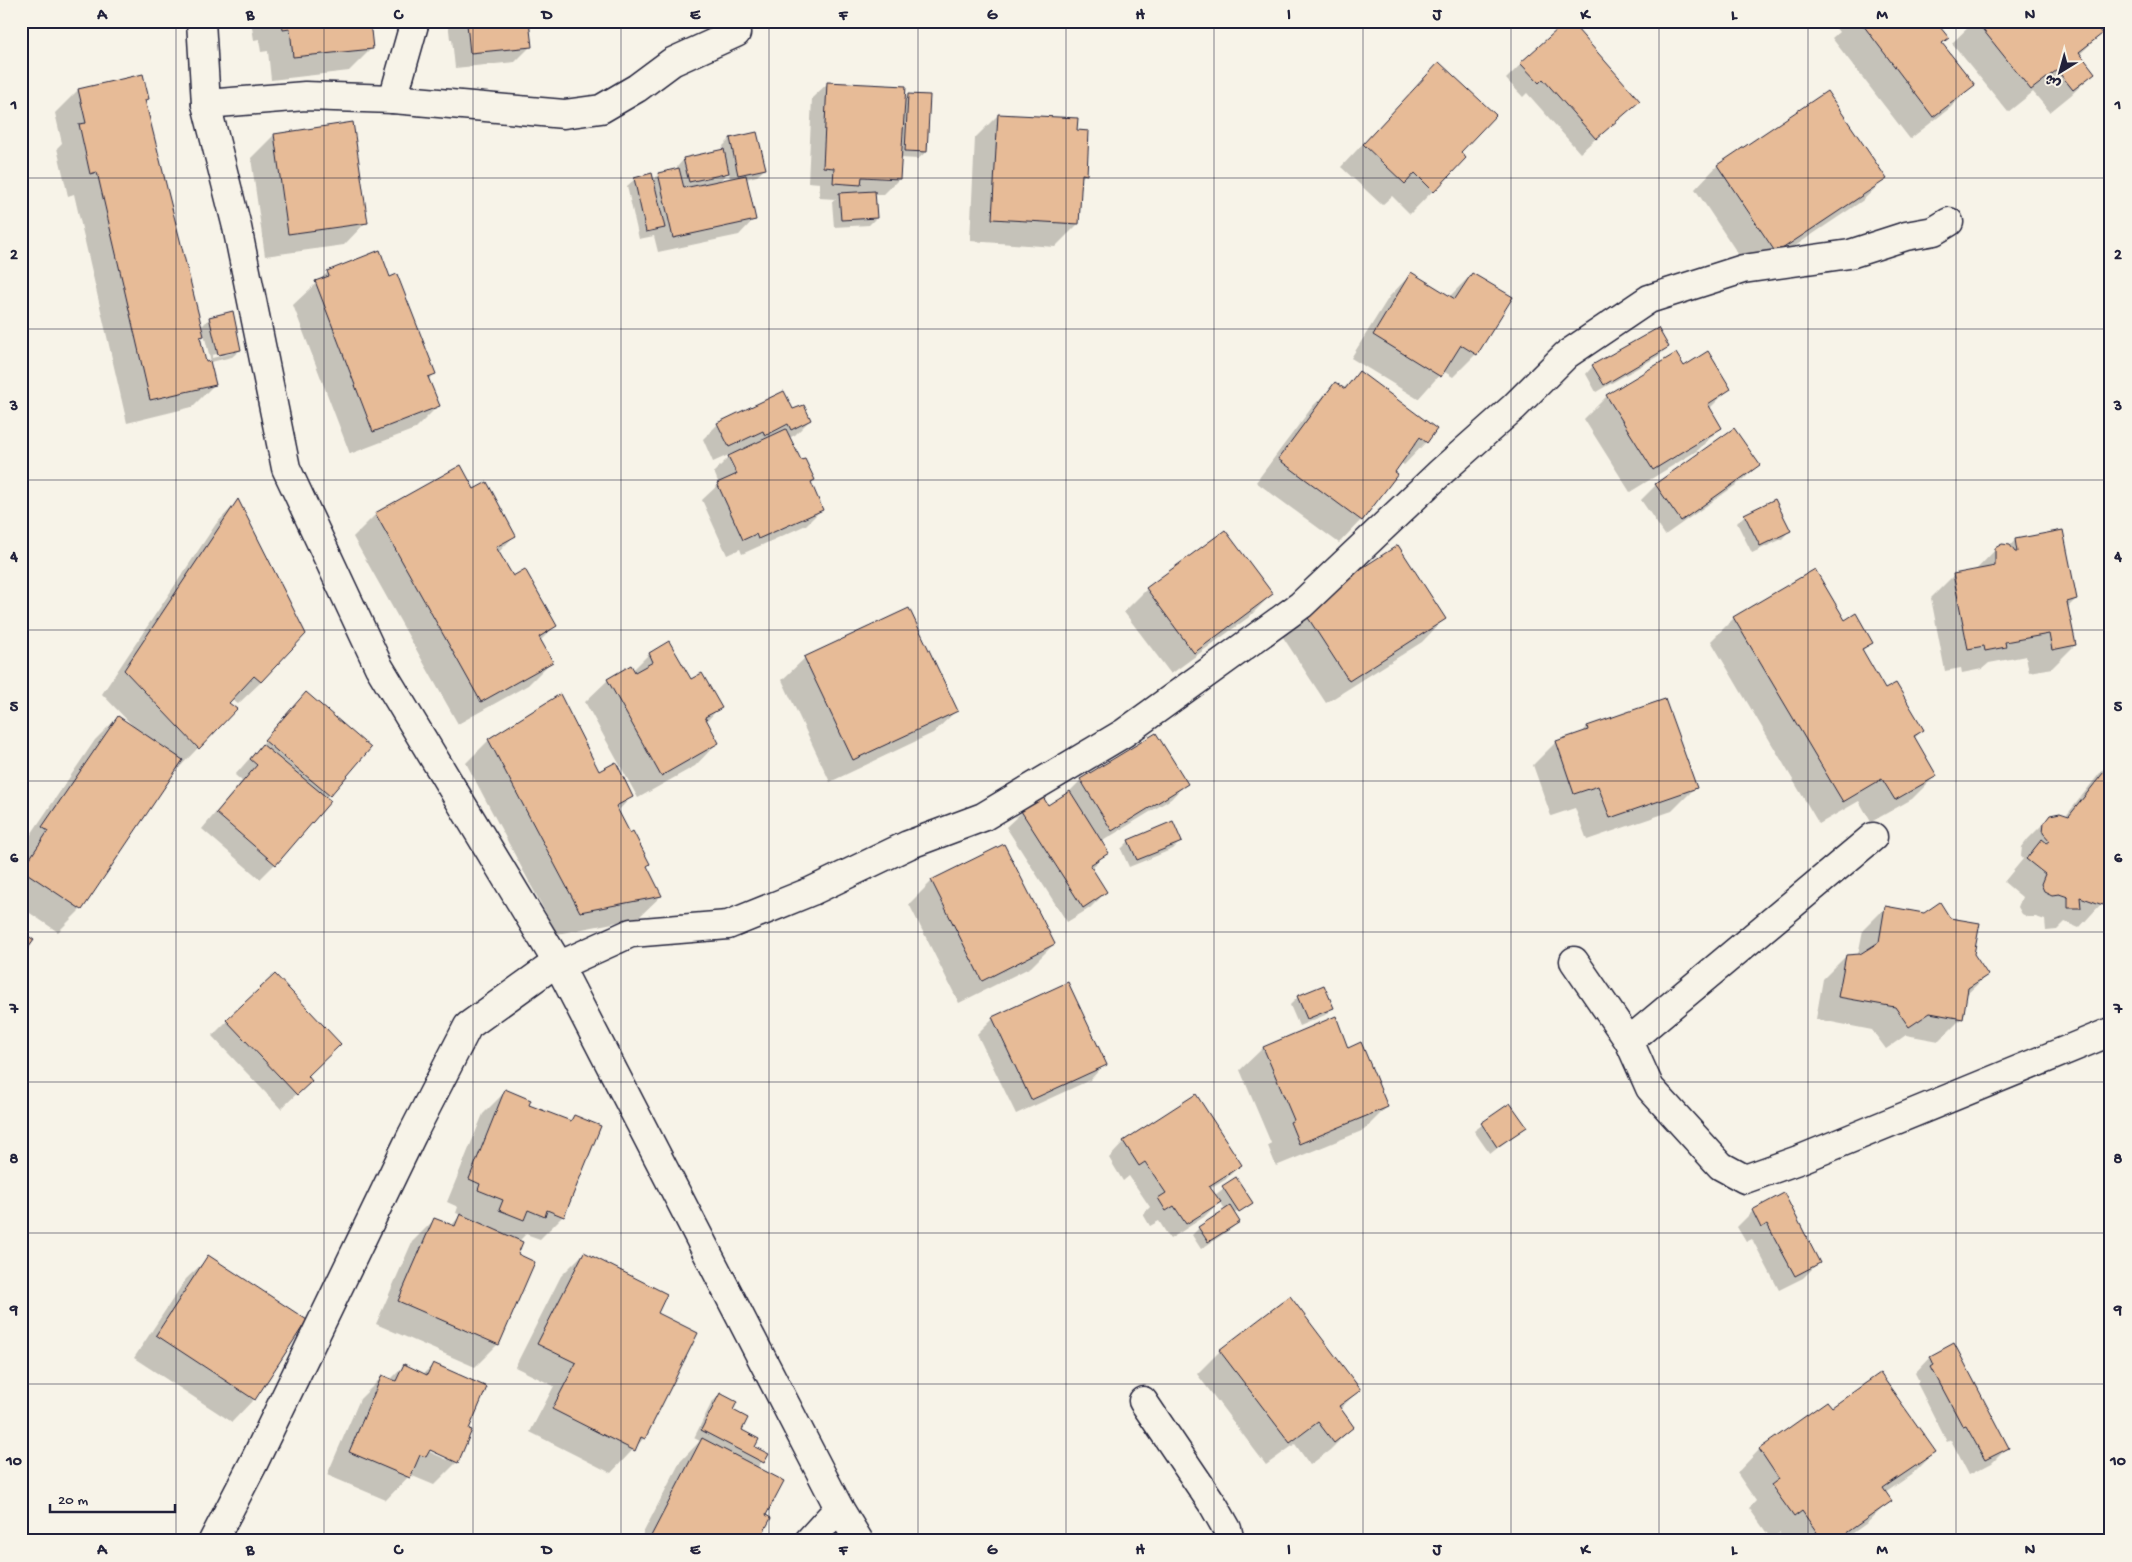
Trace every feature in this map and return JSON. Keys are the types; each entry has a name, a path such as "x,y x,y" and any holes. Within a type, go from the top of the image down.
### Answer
{"street":[{"path":"201,21 206,104 237,227 286,468 379,667 557,964 839,1508 859,1541"},
{"path":"393,98 415,21"},
{"path":"206,104 305,96 393,98 564,114 601,110 637,88 672,62 736,33"},
{"path":"213,1541 258,1453 412,1135 468,1026 557,964 631,933 728,925 812,891 908,846 983,817 1124,733 1301,605 1442,471 1514,407 1566,355 1649,300 1744,269 1850,254 1906,236 1934,231 1949,222"},
{"path":"1628,1041 1873,837"},
{"path":"1574,961 1628,1041 1650,1088 1721,1166 1745,1179 1801,1159 2110,1036"},
{"path":"1143,1401 1228,1528 1230,1541"},
{"path":"809,1541 839,1508"}],"building":[{"path":"282,21 370,21 373,49 293,57 290,29 283,30"},
{"path":"464,21 529,21 532,47 470,53 467,24 465,25"},
{"path":"1567,21 1570,21 1640,101 1596,139 1543,79 1539,83 1520,63"},
{"path":"1860,21 1935,21 1949,38 1942,43 1975,85 1933,117"},
{"path":"1976,21 2093,21 2102,34 2079,52 2095,73 2073,90 2057,70 2031,90"},
{"path":"1439,62 1496,115 1461,152 1466,158 1434,192 1415,173 1405,184 1363,144"},
{"path":"143,74 149,99 145,100 204,336 200,337 206,362 210,361 216,385 150,400 97,172 90,174 79,124 86,123 78,89"},
{"path":"827,82 906,86 900,179 862,177 861,185 833,183 834,168 823,167"},
{"path":"1827,91 1887,179 1776,253 1717,165"},
{"path":"908,94 930,95 927,152 905,151"},
{"path":"998,114 1078,118 1077,130 1089,131 1087,175 1082,174 1079,224 992,219"},
{"path":"353,122 368,223 288,234 274,134"},
{"path":"757,132 766,169 738,175 730,138"},
{"path":"724,149 729,173 689,182 683,158"},
{"path":"679,168 684,188 746,175 756,220 673,238 658,173"},
{"path":"652,173 665,228 646,232 634,178"},
{"path":"875,191 877,218 841,220 839,193"},
{"path":"380,250 390,277 397,274 436,374 428,377 440,406 373,432 315,281 329,276 327,271"},
{"path":"1411,272 1455,299 1472,273 1513,297 1477,355 1461,345 1441,377 1373,335"},
{"path":"233,311 241,350 218,355 209,317"},
{"path":"1658,328 1669,347 1604,385 1592,365"},
{"path":"1708,351 1731,389 1708,404 1722,428 1653,470 1606,395 1676,353 1684,366"},
{"path":"1359,371 1437,429 1427,443 1420,437 1395,472 1398,474 1362,521 1278,459 1335,382 1345,389"},
{"path":"784,391 793,409 804,405 811,420 791,430 788,424 765,436 763,431 729,447 717,423"},
{"path":"1734,428 1760,465 1681,521 1655,484"},
{"path":"786,429 801,460 805,459 815,480 811,482 823,510 758,539 756,534 743,540 717,483 737,474 728,456"},
{"path":"461,465 474,489 487,482 516,536 496,547 513,576 525,569 557,626 539,637 553,662 481,702 375,513"},
{"path":"238,499 306,634 261,682 254,676 229,703 237,709 199,749 124,670"},
{"path":"1775,499 1791,531 1760,546 1744,514"},
{"path":"1225,530 1273,594 1194,653 1146,588"},
{"path":"2063,530 2077,599 2067,602 2076,645 2052,650 2049,634 2005,642 2006,647 1985,651 1984,646 1968,649 1953,574 1995,566 1995,548 2002,544 2010,545 2017,552 2015,539"},
{"path":"1398,545 1446,619 1349,681 1301,607"},
{"path":"1815,569 1845,620 1856,613 1873,643 1862,649 1885,689 1896,683 1924,730 1914,736 1937,776 1895,800 1882,779 1843,802 1733,617"},
{"path":"909,608 958,711 853,760 804,657"},
{"path":"669,641 691,679 702,673 722,708 705,717 719,743 661,776 607,679 631,665 635,672 653,662 649,653"},
{"path":"306,692 371,748 330,796 264,740"},
{"path":"560,694 599,771 616,762 633,797 616,806 630,833 633,831 650,864 647,866 662,896 580,912 488,739"},
{"path":"1665,699 1697,788 1610,818 1598,786 1574,794 1556,741 1588,730 1587,726"},
{"path":"118,716 183,760 82,910 22,870 48,831 42,827"},
{"path":"1156,733 1188,784 1112,831 1080,779"},
{"path":"262,744 331,801 276,865 216,813 257,765 250,759"},
{"path":"2111,763 2111,895 2103,905 2080,897 2081,908 2068,908 2068,897 2059,894 2052,895 2044,891 2041,884 2045,874 2026,859 2042,839 2047,843 2050,841 2043,833 2044,823 2050,815 2060,813 2069,816"},
{"path":"1070,791 1109,853 1090,865 1107,892 1083,908 1021,811 1043,797 1048,805"},
{"path":"1173,821 1182,842 1137,860 1128,840"},
{"path":"1004,844 1055,944 982,981 931,880"},
{"path":"1940,902 1950,918 1980,923 1974,954 1988,975 1968,988 1963,1019 1930,1013 1909,1027 1895,1007 1838,997 1846,955 1860,954 1879,942 1885,906 1924,913"},
{"path":"21,931 34,940 21,958"},
{"path":"275,974 341,1044 308,1076 312,1081 297,1095 226,1020"},
{"path":"1068,982 1107,1065 1031,1100 992,1017"},
{"path":"1324,985 1334,1008 1307,1019 1297,996"},
{"path":"1336,1016 1348,1048 1361,1042 1388,1107 1299,1144 1290,1122 1294,1120 1263,1047"},
{"path":"505,1089 531,1100 529,1105 571,1121 574,1115 601,1126 564,1217 547,1210 545,1217 528,1210 524,1220 499,1210 503,1200 478,1190 480,1184 469,1179"},
{"path":"1196,1094 1242,1165 1209,1186 1221,1202 1186,1224 1174,1206 1166,1211 1158,1198 1166,1193 1145,1162 1139,1166 1123,1141"},
{"path":"1510,1103 1527,1127 1497,1147 1481,1123"},
{"path":"1236,1177 1253,1203 1239,1212 1222,1186"},
{"path":"1784,1193 1820,1263 1795,1276 1767,1224 1761,1228 1752,1210"},
{"path":"1230,1206 1240,1222 1208,1242 1198,1227"},
{"path":"460,1214 523,1242 518,1254 535,1262 499,1345 398,1301 434,1218 455,1226"},
{"path":"584,1252 667,1294 658,1313 698,1333 645,1439 641,1437 635,1451 552,1409 576,1363 537,1344"},
{"path":"208,1255 307,1320 255,1400 156,1335"},
{"path":"1290,1296 1361,1390 1339,1406 1354,1427 1334,1443 1318,1422 1290,1443 1219,1350"},
{"path":"1954,1343 2009,1448 1985,1460 1966,1426 1963,1427 1931,1367 1934,1365 1930,1356"},
{"path":"433,1363 487,1387 469,1429 472,1430 458,1463 430,1450 426,1457 420,1455 410,1478 349,1452 382,1375 396,1381 404,1364 427,1375"},
{"path":"1880,1373 1936,1452 1883,1488 1892,1501 1835,1541 1823,1541 1802,1511 1794,1517 1771,1485 1779,1479 1759,1449 1827,1401 1832,1407"},
{"path":"720,1393 737,1402 733,1410 748,1418 742,1430 759,1439 755,1447 769,1454 764,1463 701,1430"},
{"path":"702,1438 784,1481 766,1515 771,1518 759,1541 655,1541 650,1538"}]}
